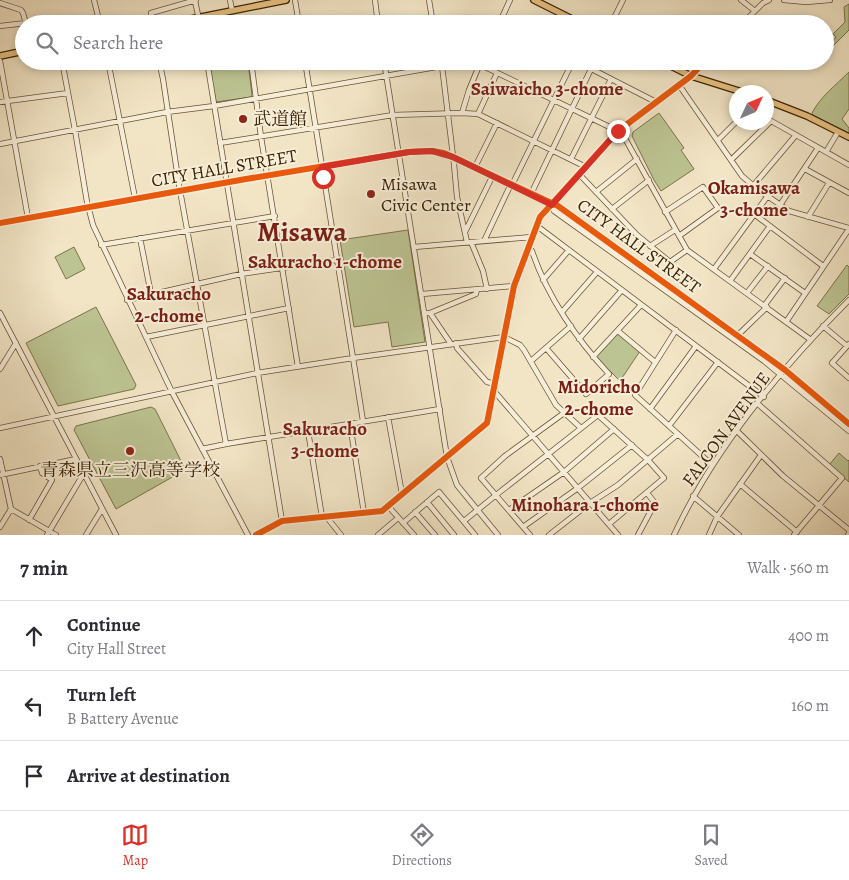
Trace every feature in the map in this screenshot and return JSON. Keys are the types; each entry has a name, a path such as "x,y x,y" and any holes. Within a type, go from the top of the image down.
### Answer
{"main road":[{"path":"216,15 286,0"},
{"path":"534,0 564,15"},
{"path":"0,56 15,53"},
{"path":"678,70 690,76 729,88"},
{"path":"774,103 807,116 849,138"}],"street":[{"path":"94,0 98,15"},
{"path":"151,15 151,13 195,0 198,15"},
{"path":"230,0 232,10"},
{"path":"295,0 298,15"},
{"path":"375,0 377,15"},
{"path":"428,0 432,15"},
{"path":"502,15 510,0"},
{"path":"616,15 623,0"},
{"path":"742,0 755,11"},
{"path":"751,15 763,3 769,0"},
{"path":"786,0 806,2 830,0"},
{"path":"0,3 21,10 23,15"},
{"path":"0,26 15,24"},
{"path":"0,62 28,218"},
{"path":"64,70 76,130 88,207 101,245 172,392 248,535"},
{"path":"110,70 135,198"},
{"path":"161,70 180,190 226,444"},
{"path":"208,70 282,521"},
{"path":"251,70 298,366"},
{"path":"307,70 363,421"},
{"path":"385,70 422,294 428,313 430,347 447,457 457,485 498,535"},
{"path":"0,144 168,112 256,99 411,70"},
{"path":"443,70 457,197 465,232 483,271 487,288"},
{"path":"462,113 477,70"},
{"path":"493,70 618,131 626,140 687,250 810,340"},
{"path":"484,241 569,70"},
{"path":"531,194 591,70"},
{"path":"593,70 656,102"},
{"path":"256,535 282,521 382,511 487,423 514,286 540,217 618,131 696,70"},
{"path":"478,114 498,73"},
{"path":"571,159 611,79"},
{"path":"678,85 742,176 753,186 789,211 849,229 786,322"},
{"path":"0,102 68,93"},
{"path":"220,143 393,115 478,114 586,167"},
{"path":"774,122 849,165"},
{"path":"475,167 497,123"},
{"path":"718,140 729,129"},
{"path":"731,160 759,130"},
{"path":"826,152 838,132"},
{"path":"753,186 796,135"},
{"path":"780,205 818,148"},
{"name":"CITY HALL STREET","path":"0,223 226,182 399,154 432,151 453,157 552,205 558,206 786,370 849,424"},
{"path":"596,192 637,159"},
{"path":"805,169 849,193"},
{"path":"580,174 650,246 670,262 687,250"},
{"path":"465,232 493,176"},
{"path":"612,208 649,180"},
{"path":"808,217 829,183"},
{"path":"665,212 703,186 718,208 679,236"},
{"path":"714,269 767,197"},
{"name":"CITY HALL STREET","path":"552,205 554,211 782,375 849,431"},
{"path":"754,214 823,266"},
{"path":"101,245 275,216"},
{"path":"537,226 764,397"},
{"path":"730,281 770,226"},
{"path":"650,246 676,230"},
{"path":"414,247 532,237"},
{"path":"140,238 151,294"},
{"path":"528,248 532,251 543,280 579,339 609,374 586,394 546,348"},
{"path":"543,280 569,250"},
{"path":"750,254 805,293"},
{"path":"128,300 241,274 336,260"},
{"path":"747,293 768,266"},
{"path":"562,312 598,272"},
{"path":"738,335 766,307 785,278"},
{"path":"422,294 514,286"},
{"path":"428,313 476,294 477,289"},
{"path":"579,339 622,290"},
{"name":"FALCON AVENUE","path":"674,535 712,465 737,431 810,340 849,300"},
{"path":"593,357 641,305"},
{"path":"146,337 289,308"},
{"path":"0,312 116,535"},
{"path":"428,313 487,382 496,384"},
{"path":"532,361 571,326"},
{"path":"823,326 848,345 832,364 849,378"},
{"path":"676,330 634,395 712,465"},
{"path":"618,331 655,362"},
{"path":"0,428 257,373 504,337 520,345 532,361 556,405 581,428"},
{"path":"0,369 16,343"},
{"path":"650,408 696,346"},
{"path":"669,426 718,362"},
{"path":"494,391 618,535"},
{"path":"740,484 795,534 842,478 758,404"},
{"path":"202,449 440,409"},
{"path":"530,535 481,478 505,456 564,413"},
{"path":"464,522 598,415 648,460 664,478 608,524"},
{"path":"388,417 402,494"},
{"path":"350,424 364,513"},
{"path":"509,510 564,472 614,429"},
{"path":"308,431 322,517"},
{"path":"737,431 784,476 820,505 849,533"},
{"path":"549,535 590,503 618,485 678,434"},
{"path":"523,527 578,488 632,446"},
{"path":"709,535 717,516 761,455"},
{"path":"0,459 10,509 0,528"},
{"path":"2,475 76,459"},
{"path":"29,520 52,480 42,473 40,466"},
{"path":"48,533 84,473"},
{"path":"403,523 439,492 475,535"},
{"path":"638,535 656,503 647,493"},
{"path":"694,496 739,535"},
{"path":"427,502 454,535"},
{"path":"388,506 413,535"},
{"path":"86,535 102,508"},
{"path":"10,509 48,533 56,535"},
{"path":"415,512 435,535"},
{"path":"328,517 341,535"},
{"path":"378,535 398,518"},
{"path":"555,530 559,535"}],"green space":[{"path":"849,4 849,30 834,45 836,37 834,33 845,22 844,7"},
{"path":"209,70 249,70 251,97 216,102"},
{"path":"849,72 849,109 842,119 849,128 847,133 812,113 824,96"},
{"path":"659,113 684,148 681,150 694,169 661,191 632,136 633,132"},
{"path":"408,230 425,342 392,347 388,322 354,327 340,240"},
{"path":"74,247 85,269 66,279 55,257"},
{"path":"847,265 849,267 849,294 829,314 817,306"},
{"path":"96,307 136,385 134,389 58,406 26,343"},
{"path":"617,333 640,351 620,381 596,357"},
{"path":"151,407 155,409 184,467 183,471 116,509 74,430 76,426"},
{"path":"839,453 849,460 849,482 829,465"}],"cycle path":[{"path":"256,535 282,521 382,511 487,423 514,286 540,217 618,131 697,70"},
{"path":"0,223 409,152 432,151 444,153 558,206 785,370 849,424"}],"place":[{"name":"武道館","path":"243,119"},
{"name":"Misawa Civic Center","path":"371,194"},
{"name":"青森県立三沢高等学校","path":"130,451"}],"district":[{"name":"Saiwaicho 3-chome","path":"547,89"},
{"name":"Okamisawa 3-chome","path":"754,199"},
{"name":"Misawa","path":"302,232"},
{"name":"Sakuracho 1-chome","path":"325,262"},
{"name":"Sakuracho 2-chome","path":"169,305"},
{"name":"Midoricho 2-chome","path":"599,398"},
{"name":"Sakuracho 3-chome","path":"325,440"},
{"name":"Minohara 1-chome","path":"585,505"}],"route":[{"path":"323,177 322,167 409,152 432,151 453,157 552,205 618,131"}]}
